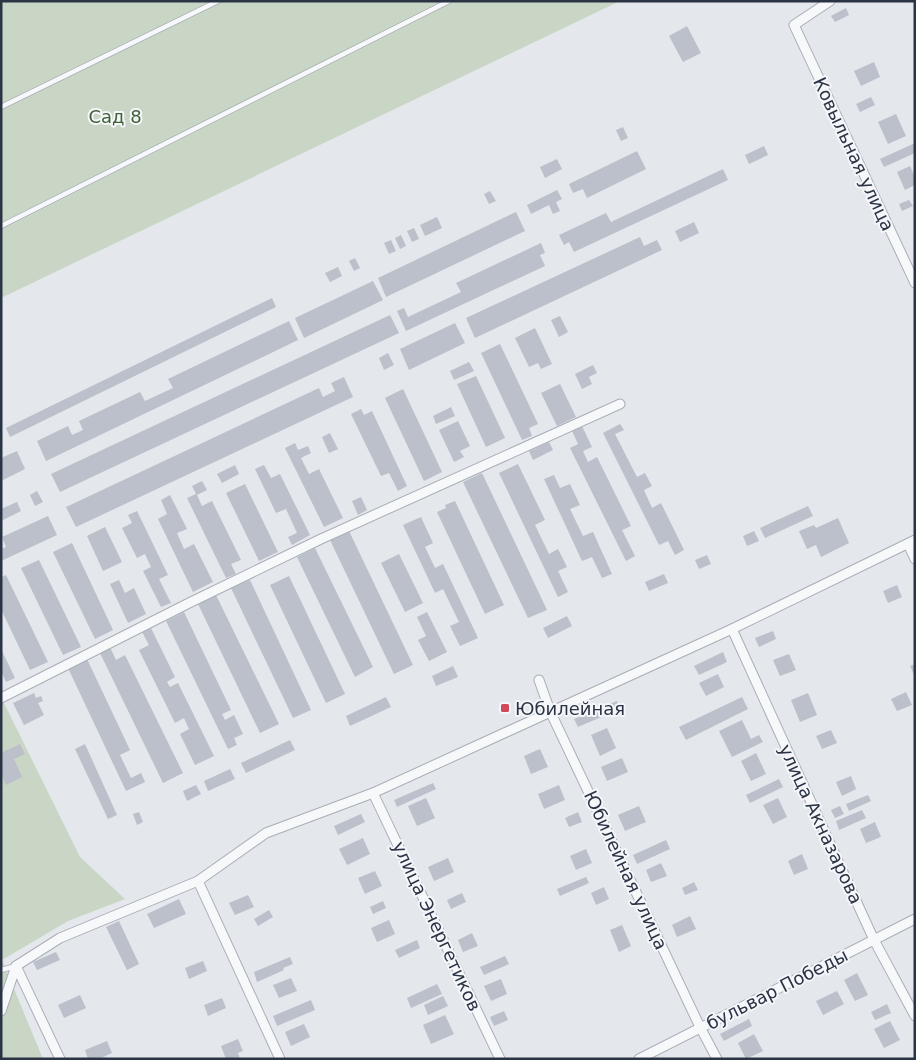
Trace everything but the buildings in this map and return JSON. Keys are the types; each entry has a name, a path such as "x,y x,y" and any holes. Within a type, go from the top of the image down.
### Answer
{"street":[{"name":"Ковыльная улица","path":"830,1 794,25 915,283"},
{"path":"1,698 189,602 321,539 620,404"},
{"path":"1,1011 16,966 60,938 198,881 266,833 374,793 732,629 911,542 915,559"},
{"name":"улица Акназарова","path":"732,629 874,940 915,1016"},
{"name":"Юбилейная улица","path":"538,680 550,711 700,1028 717,1059"},
{"name":"улица Энергетиков","path":"374,793 500,1059"},
{"path":"198,881 280,1059"},
{"name":"бульвар Победы","path":"639,1059 915,919"},
{"path":"16,966 60,1059"}],"lane":[{"path":"1,107 218,1"},
{"path":"1,226 449,1"},
{"path":"1,970 16,966"}],"green space":[{"name":"Сад 8","path":"1,1 620,1 1,298"},
{"path":"1,697 80,857 125,899 68,921 2,960 43,1059 1,1059"}],"place":[{"name":"Юбилейная","path":"505,708"}]}
